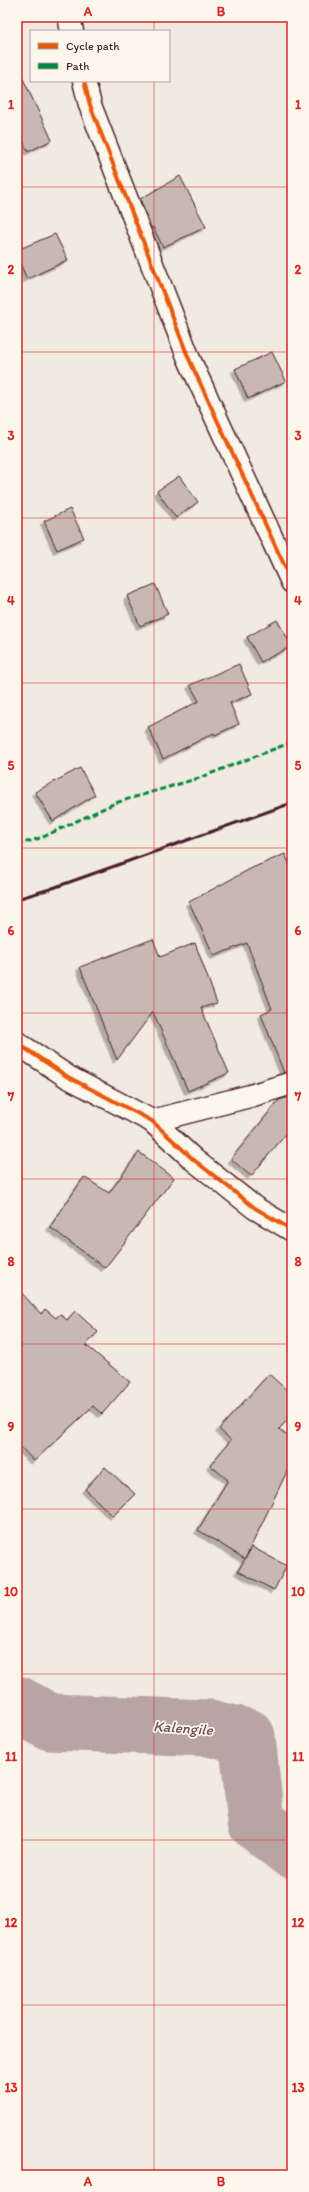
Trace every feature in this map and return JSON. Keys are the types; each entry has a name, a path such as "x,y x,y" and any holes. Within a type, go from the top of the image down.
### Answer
{"street":[{"path":"69,17 72,30"},
{"path":"84,82 90,105 189,358 292,582"},
{"path":"17,1042 68,1077 152,1121 194,1160 255,1208 292,1230"},
{"path":"152,1121 250,1096 292,1083"}],"building":[{"path":"17,66 52,140 28,152 17,128"},
{"path":"180,176 206,227 163,247 153,227 151,228 140,199"},
{"path":"55,234 68,260 27,279 17,257 17,250"},
{"path":"272,352 286,381 248,399 235,369"},
{"path":"179,476 198,502 176,518 157,491"},
{"path":"70,509 84,538 57,550 44,521"},
{"path":"155,584 168,614 140,626 127,596"},
{"path":"277,620 292,646 261,662 247,637"},
{"path":"239,664 252,694 230,703 239,724 215,735 214,733 163,759 148,727 199,701 190,685"},
{"path":"80,768 95,795 53,821 35,792"},
{"path":"285,854 292,870 292,1071 284,1073 261,1014 272,1009 247,943 214,956 189,902 252,868"},
{"path":"153,939 160,957 195,943 217,1003 201,1008 229,1073 188,1091 153,1012 117,1060 80,967"},
{"path":"292,1096 292,1127 251,1176 231,1159 279,1100"},
{"path":"139,1152 174,1178 105,1268 50,1227 84,1177 109,1193"},
{"path":"17,1288 41,1314 45,1309 56,1318 60,1314 67,1320 75,1311 98,1332 86,1345 130,1382 102,1414 93,1406 34,1461 17,1443"},
{"path":"269,1374 292,1395 292,1415 279,1429 292,1440 292,1461 245,1559 198,1530 228,1480 210,1465 231,1440 219,1429"},
{"path":"105,1467 135,1494 113,1516 85,1489"},
{"path":"252,1547 287,1566 274,1590 238,1571"}],"waterway":[{"name":"Kalengile","path":"17,1704 50,1722 209,1728 247,1737 256,1822 292,1850"}],"railway":[{"path":"17,899 50,889 292,803"}],"marked path":[{"path":"17,845 43,837 115,803 199,778 292,742"}],"cycle path":[{"path":"84,82 90,105 189,359 292,582"},
{"path":"17,1043 68,1077 152,1121 194,1160 255,1208 292,1230"}]}
